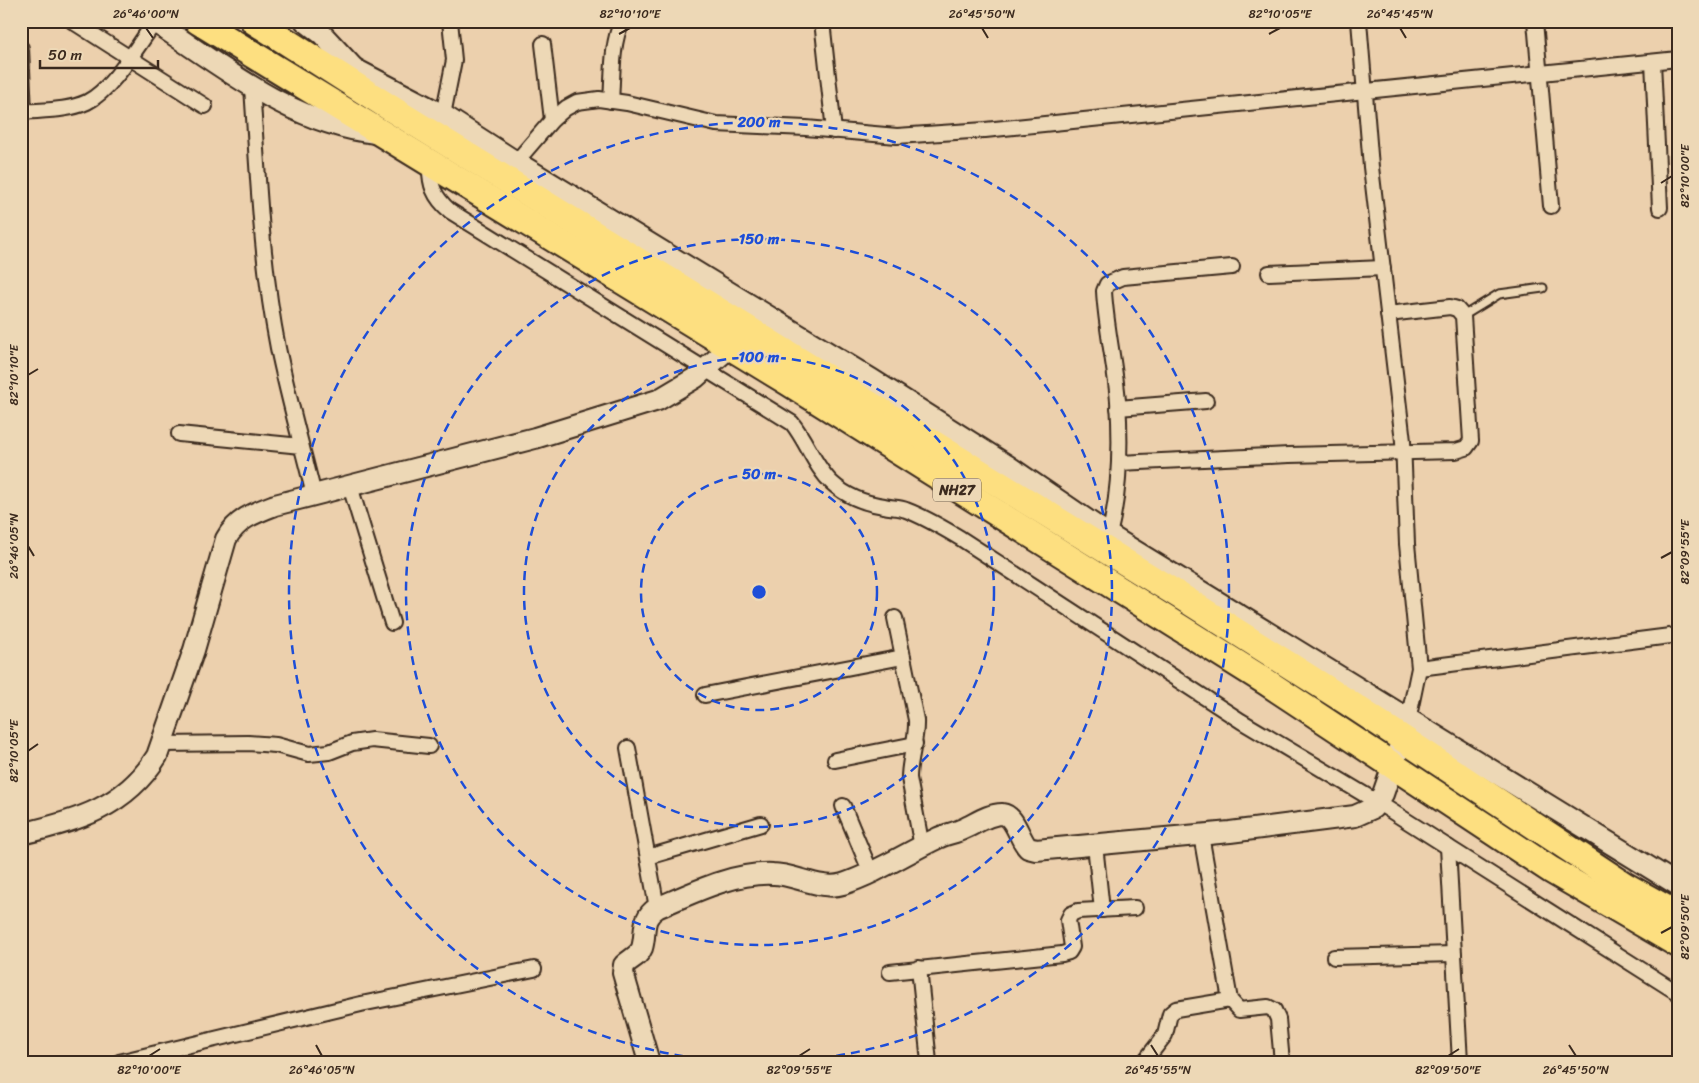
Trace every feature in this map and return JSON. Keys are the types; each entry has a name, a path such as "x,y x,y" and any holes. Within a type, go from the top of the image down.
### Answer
{"highway":[{"name":"NH27","path":"198,21 730,347 1265,681 1551,870 1678,944"},
{"name":"NH27","path":"254,21 392,109 1185,599 1406,730 1624,885 1678,915"}],"street":[{"path":"72,21 128,59 204,106"},
{"path":"305,21 322,34 392,109"},
{"path":"443,115 454,60 450,21"},
{"path":"611,101 615,45 622,21"},
{"path":"822,21 834,131"},
{"path":"649,1062 623,973 624,965 638,955 642,947 644,921 650,913 657,908 726,882 753,875 783,875 826,886 840,885 871,873 981,820 1002,814 1009,816 1015,825 1018,835 1028,848 1036,850 1201,835 1347,817 1372,808 1378,802 1383,794 1392,764 1406,730 1419,668 1407,544 1404,452 1371,167 1359,21"},
{"path":"1535,21 1551,206"},
{"path":"21,48 23,112 64,108 86,102 99,94 128,59 154,22 252,87 294,110 354,130 382,133"},
{"path":"543,44 552,120"},
{"path":"516,162 552,120 577,102 599,99 716,124 897,136 975,131 1678,59"},
{"path":"1653,62 1660,208"},
{"path":"354,69 443,115 516,162 871,379 1008,466 1109,535 1406,730 1543,800 1678,885"},
{"path":"252,87 263,242 278,347 314,496"},
{"path":"430,163 430,186 438,201 450,211 792,423 802,436 822,473 833,484 851,496 864,503 904,509 952,533 1241,721 1378,802 1678,993"},
{"path":"1109,535 1119,463 1118,408 1104,291 1108,284 1123,277 1232,267"},
{"path":"1270,273 1383,268"},
{"path":"1119,463 1456,451 1466,448 1471,441 1462,316 1457,309 1450,307 1388,314"},
{"path":"21,834 54,826 89,814 132,789 148,771 161,744 194,650 226,540 232,529 245,517 275,505 535,438 658,400 695,378 730,347"},
{"path":"1118,408 1206,400"},
{"path":"179,434 302,446"},
{"path":"350,486 392,623"},
{"path":"895,618 916,720 915,744 909,767 909,778 922,847"},
{"path":"1419,668 1678,635"},
{"path":"705,695 903,657"},
{"path":"161,744 248,743 276,745 309,754 329,752 352,743 372,740 429,746"},
{"path":"835,760 915,744"},
{"path":"628,748 657,908"},
{"path":"842,806 871,873"},
{"path":"648,857 761,824"},
{"path":"1201,835 1230,1000 1239,1010 1268,1007 1274,1010 1278,1019 1282,1062"},
{"path":"1096,845 1102,910"},
{"path":"1448,847 1460,1062"},
{"path":"890,972 1062,954 1068,952 1072,947 1068,920 1071,914 1135,908"},
{"path":"1334,957 1454,954"},
{"path":"918,968 929,1062"},
{"path":"119,1062 361,1004 534,969"},
{"path":"1144,1062 1165,1035 1170,1014 1176,1010 1230,1000"}],"lane":[{"path":"1462,316 1499,294 1543,288"}]}
